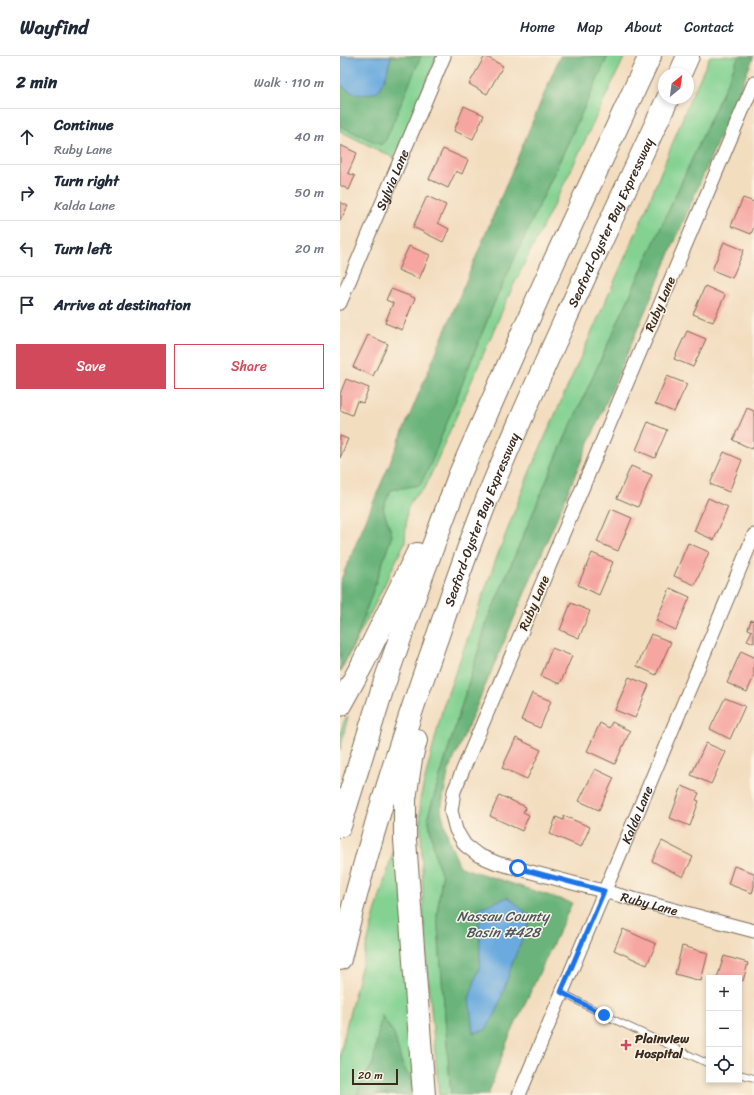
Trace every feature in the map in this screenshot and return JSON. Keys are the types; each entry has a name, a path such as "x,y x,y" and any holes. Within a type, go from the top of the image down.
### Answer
{"highway":[{"path":"340,826 382,687 459,476 552,266 650,56"},
{"path":"683,68 688,56"},
{"name":"Seaford-Oyster Bay Expressway","path":"340,959 351,912 415,698 491,489 583,280 665,104"},
{"path":"340,705 362,665 506,369"},
{"path":"424,1095 405,840 405,799 411,759 452,593"}],"street":[{"name":"Sylvia Lane","path":"340,303 444,56"},
{"name":"Ruby Lane","path":"754,83 454,791 451,811 456,830 465,845 478,855 497,863 754,931"},
{"name":"Kalda Lane","path":"519,1095 754,535"}],"lane":[{"path":"561,992 604,1015 706,1063"},
{"path":"742,1075 754,1078"}],"green space":[{"path":"340,56 437,56 394,158 340,131"},
{"path":"340,56 421,56 386,140 381,145 340,126"},
{"path":"560,56 608,56 494,303 431,463 420,485 391,490 383,508 392,535 357,637 340,671 340,582"},
{"path":"608,56 625,56 570,172 513,286 425,488 413,498 407,510 405,542 340,672 357,637 392,535 383,508 391,489 420,485 431,463 494,303"},
{"path":"710,56 739,56 560,449 488,619 428,816 436,859 442,876 437,914 451,1095 439,1095 424,932 420,799 443,707 495,562 530,471 643,217 688,104 694,104 694,91"},
{"path":"739,56 754,56 448,773 441,810 449,841 460,867 572,903 507,1042 488,1095 451,1095 437,914 442,876 436,859 428,816 488,619 560,449"},
{"path":"348,716 340,751 340,736 342,727"},
{"path":"398,835 418,1095 340,1095 340,1055 347,1023 375,913"},
{"path":"381,1015 394,1034 402,1064 412,1081 410,1095 357,1095 361,1082 373,1064"}],"water":[{"path":"340,56 391,56 386,76 378,92 362,95 350,91 340,84"},
{"name":"Nassau County Basin #428","path":"508,897 531,917 512,964 497,1011 486,1030 473,1033 469,999 480,965 479,908"}],"building":[{"path":"485,56 503,66 487,94 469,84"},
{"path":"464,106 484,115 473,139 454,131"},
{"path":"340,145 357,153 348,173 355,176 349,190 340,185"},
{"path":"443,149 468,160 462,174 456,171 448,188 429,179"},
{"path":"427,196 446,205 438,223 449,229 443,242 413,227"},
{"path":"743,198 754,202 754,227 751,234 731,226"},
{"path":"340,202 348,206 340,221"},
{"path":"724,242 744,250 732,278 712,270"},
{"path":"409,246 430,255 419,279 398,270"},
{"path":"705,286 725,295 713,322 693,314"},
{"path":"391,289 415,298 402,330 385,323 393,303 386,300"},
{"path":"687,331 706,339 693,367 674,359"},
{"path":"368,335 388,344 373,376 353,367"},
{"path":"667,376 687,384 674,412 655,404"},
{"path":"346,379 369,388 363,403 357,401 352,415 340,410 340,394"},
{"path":"747,408 754,411 754,445 752,449 733,440"},
{"path":"648,422 667,430 655,458 636,450"},
{"path":"340,436 348,439 340,458"},
{"path":"724,452 742,460 729,492 710,484"},
{"path":"631,466 652,475 638,507 617,498"},
{"path":"708,498 728,507 714,540 694,531"},
{"path":"611,509 632,518 618,551 597,542"},
{"path":"688,543 709,552 695,585 674,576"},
{"path":"592,553 613,562 599,595 578,585"},
{"path":"670,588 690,597 676,630 656,621"},
{"path":"571,603 590,611 579,638 560,630"},
{"path":"751,620 754,621 754,643 747,640 752,631 748,629"},
{"path":"651,634 671,642 656,675 637,666"},
{"path":"552,648 572,656 560,684 541,676"},
{"path":"741,651 754,657 754,676 747,692 727,683"},
{"path":"629,677 649,685 635,718 615,710"},
{"path":"532,693 551,701 540,728 521,720"},
{"path":"725,698 745,706 730,739 710,729"},
{"path":"612,722 630,731 615,764 587,751 600,723 609,728"},
{"path":"516,738 541,750 527,779 502,768"},
{"path":"706,743 726,752 711,784 691,775"},
{"path":"595,769 614,778 599,810 579,801"},
{"path":"682,786 699,793 696,800 699,801 690,826 670,818"},
{"path":"499,795 526,807 523,812 529,815 522,831 490,816"},
{"path":"564,816 590,827 581,847 550,834 556,817 563,820"},
{"path":"662,841 693,857 683,877 652,861"},
{"path":"734,866 754,873 754,887 752,893 728,884"},
{"path":"623,929 656,944 647,965 614,950"},
{"path":"682,946 708,953 701,981 675,974"},
{"path":"724,956 748,963 743,981 742,975 718,975"}],"place":[{"name":"Plainview Hospital","path":"626,1045"}],"route":[{"path":"518,868 604,891 561,992 604,1015"}]}
